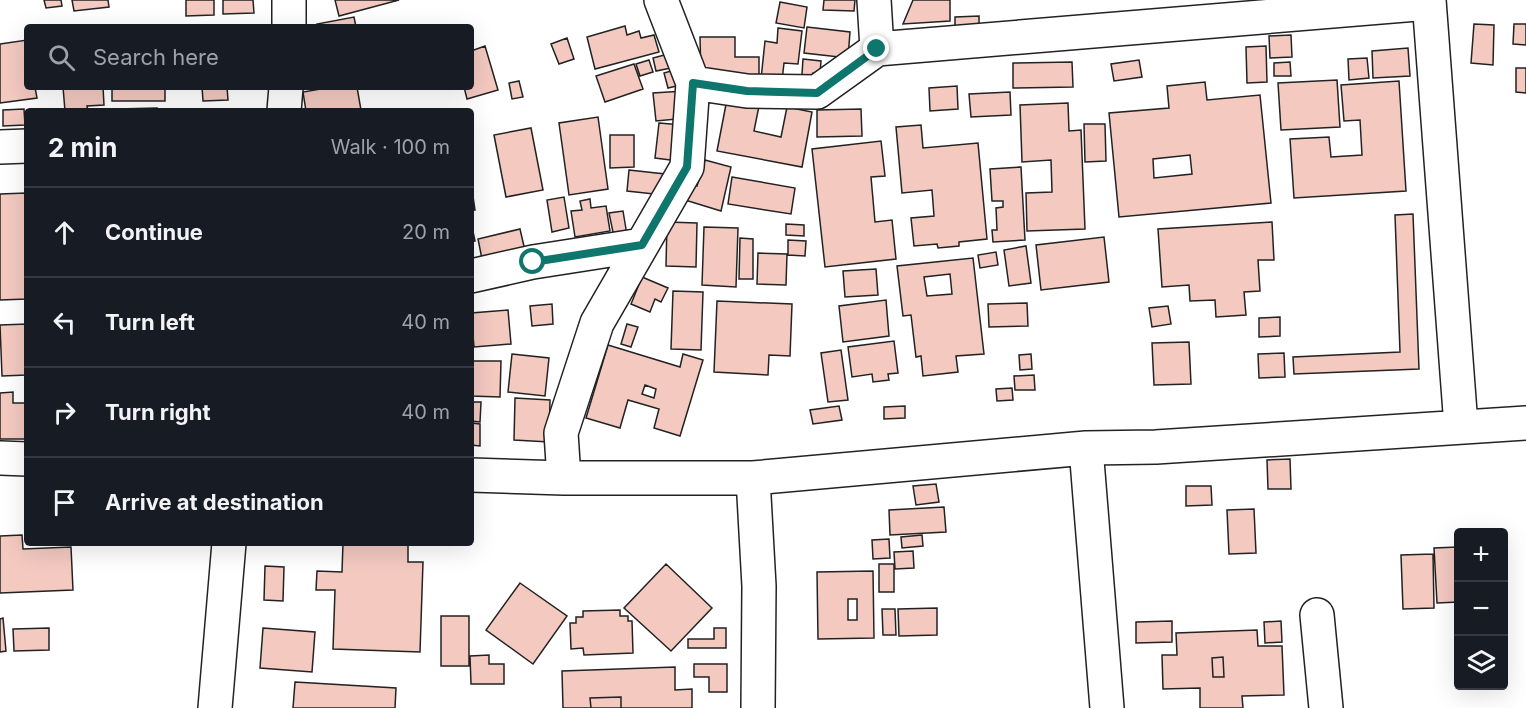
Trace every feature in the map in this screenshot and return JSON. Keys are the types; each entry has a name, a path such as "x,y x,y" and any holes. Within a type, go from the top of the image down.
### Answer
{"street":[{"path":"289,0 289,24"},
{"path":"564,478 561,433 597,323 687,167 693,83 661,0"},
{"path":"874,0 877,49"},
{"path":"693,83 747,91 817,93 877,49 1429,2 1461,426"},
{"path":"284,108 286,90"},
{"path":"0,147 24,146"},
{"path":"474,275 533,262 642,245"},
{"path":"474,475 564,478 753,478 1086,448 1156,447 1526,423"},
{"path":"1086,448 1107,708"},
{"path":"0,458 24,459"},
{"path":"753,478 759,586 758,708"},
{"path":"215,708 229,546"},
{"path":"1317,615 1326,708"}],"building":[{"path":"44,0 61,0 62,6 46,8"},
{"path":"72,0 108,0 109,7 74,11"},
{"path":"186,0 214,0 214,15 186,16"},
{"path":"223,0 253,0 254,13 223,14"},
{"path":"335,0 399,0 339,16"},
{"path":"824,0 855,0 854,11 823,10"},
{"path":"913,0 950,0 950,21 903,24"},
{"path":"780,2 807,7 804,28 776,23"},
{"path":"979,16 979,25 955,26 955,17"},
{"path":"354,17 355,24 317,24"},
{"path":"1474,24 1494,25 1493,65 1471,63"},
{"path":"1514,24 1526,24 1526,45 1513,44"},
{"path":"625,26 627,35 639,31 641,38 654,35 659,52 595,69 587,37"},
{"path":"807,27 850,32 848,58 804,53"},
{"path":"778,28 802,31 798,64 784,63 782,81 761,79 765,41 777,43"},
{"path":"1291,35 1292,57 1270,58 1269,36"},
{"path":"700,37 735,37 735,57 759,57 759,77 701,78"},
{"path":"567,38 574,59 559,64 551,44"},
{"path":"24,40 24,90 36,90 37,98 0,103 0,44"},
{"path":"485,46 498,90 467,99 465,90 474,90 474,50"},
{"path":"1266,46 1267,82 1247,83 1246,47"},
{"path":"1408,48 1410,76 1373,78 1372,51"},
{"path":"672,53 676,67 656,71 653,58"},
{"path":"1367,58 1369,78 1349,80 1348,59"},
{"path":"803,59 821,61 820,74 813,73 812,90 801,89"},
{"path":"649,60 653,72 640,76 636,64"},
{"path":"1139,60 1142,77 1114,81 1111,64"},
{"path":"1072,62 1073,87 1013,88 1013,63"},
{"path":"1290,62 1291,76 1274,76 1274,63"},
{"path":"634,64 643,89 605,102 596,76"},
{"path":"1516,68 1526,68 1526,93 1516,92"},
{"path":"678,69 681,85 668,88 664,73"},
{"path":"1337,80 1340,127 1281,130 1278,83"},
{"path":"519,81 523,97 512,99 509,83"},
{"path":"1399,81 1406,191 1294,198 1290,139 1329,137 1331,157 1362,155 1360,120 1344,121 1341,85"},
{"path":"1205,82 1207,100 1260,95 1271,203 1119,217 1109,113 1169,108 1167,86","holes":["1190,155 1192,174 1154,178 1153,159"]},
{"path":"957,86 958,109 930,111 929,88"},
{"path":"63,90 103,90 104,105 65,108"},
{"path":"112,90 165,90 165,101 112,101"},
{"path":"202,90 227,90 228,100 203,101"},
{"path":"358,90 361,108 306,108 303,92"},
{"path":"684,91 687,118 656,121 653,93"},
{"path":"1010,92 1011,115 971,117 969,94"},
{"path":"728,94 760,101 754,131 781,137 787,107 812,112 802,167 717,151"},
{"path":"1068,103 1069,131 1081,130 1085,229 1027,231 1026,193 1052,192 1051,160 1022,162 1020,105"},
{"path":"24,109 24,125 3,126 3,110"},
{"path":"861,109 862,136 817,137 817,110"},
{"path":"598,117 608,189 569,195 559,123"},
{"path":"659,123 682,125 678,161 655,158"},
{"path":"1084,124 1105,124 1106,161 1085,162"},
{"path":"921,125 923,148 978,143 987,239 959,242 959,246 938,248 937,244 914,246 911,218 934,216 932,190 902,193 896,127"},
{"path":"531,128 543,190 506,197 494,135"},
{"path":"610,135 634,135 634,167 610,168"},
{"path":"881,141 885,176 871,177 875,222 892,220 896,259 825,267 812,149"},
{"path":"705,160 731,167 721,211 685,200 690,183 697,186"},
{"path":"1021,167 1025,240 993,242 992,230 997,230 996,208 1003,207 1003,201 992,201 990,169"},
{"path":"629,170 665,174 663,195 627,191"},
{"path":"732,177 795,188 791,214 728,204"},
{"path":"24,193 24,299 0,300 0,194"},
{"path":"564,197 569,228 552,232 547,200"},
{"path":"590,199 591,208 606,206 610,231 575,237 571,211 582,210 580,201"},
{"path":"623,211 627,235 614,237 609,213"},
{"path":"1413,214 1419,369 1294,374 1293,357 1400,352 1395,215"},
{"path":"667,222 697,223 696,267 666,266"},
{"path":"1272,222 1274,260 1258,260 1260,291 1244,292 1246,315 1216,317 1215,300 1190,301 1189,285 1162,287 1158,229"},
{"path":"786,224 804,225 804,236 786,235"},
{"path":"704,227 738,228 736,287 702,285"},
{"path":"520,229 526,255 483,264 478,239"},
{"path":"1104,237 1109,282 1041,290 1036,245"},
{"path":"740,238 753,239 753,279 739,279"},
{"path":"788,240 806,241 805,256 788,255"},
{"path":"1026,246 1031,283 1009,286 1004,250"},
{"path":"996,252 998,265 980,268 978,255"},
{"path":"758,253 787,254 786,285 757,284"},
{"path":"973,258 984,354 956,356 958,372 923,376 921,356 916,357 911,315 903,316 897,266","holes":["950,274 952,294 927,296 924,277"]},
{"path":"876,269 878,295 845,297 843,271"},
{"path":"642,277 668,288 661,302 655,299 650,312 631,304"},
{"path":"673,291 703,292 701,350 671,349"},
{"path":"886,300 889,336 843,342 839,306"},
{"path":"717,301 792,304 790,356 769,355 768,375 714,372"},
{"path":"1027,303 1028,326 989,327 988,304"},
{"path":"552,304 553,324 532,326 530,306"},
{"path":"1168,306 1171,324 1152,327 1149,308"},
{"path":"508,310 511,344 474,347 474,313"},
{"path":"1280,317 1280,336 1259,337 1259,318"},
{"path":"24,324 24,375 2,376 0,325"},
{"path":"627,324 638,327 631,347 621,344"},
{"path":"894,341 898,373 888,374 889,380 873,382 872,374 852,377 848,347"},
{"path":"1189,342 1191,384 1154,385 1152,343"},
{"path":"608,345 680,367 683,354 703,360 680,436 654,428 659,409 628,400 620,428 586,418","holes":["645,385 656,389 654,398 642,394"]},
{"path":"841,350 848,400 828,402 821,353"},
{"path":"1284,353 1285,377 1259,378 1258,354"},
{"path":"512,354 549,358 545,396 508,392"},
{"path":"1031,354 1032,369 1020,370 1019,355"},
{"path":"474,361 501,361 500,397 474,396"},
{"path":"1034,375 1035,390 1015,390 1014,376"},
{"path":"1012,388 1013,400 997,401 996,389"},
{"path":"13,392 13,403 24,403 24,439 0,439 0,393"},
{"path":"515,398 550,400 549,442 514,440"},
{"path":"474,402 481,402 480,422 474,421"},
{"path":"839,406 842,420 813,424 810,410"},
{"path":"905,406 905,418 884,419 884,407"},
{"path":"474,423 480,424 480,446 474,445"},
{"path":"1290,459 1291,489 1268,489 1267,460"},
{"path":"936,484 939,502 916,505 913,486"},
{"path":"1186,486 1211,486 1212,505 1186,506"},
{"path":"944,507 946,532 890,535 889,510"},
{"path":"1254,509 1256,553 1229,554 1227,510"},
{"path":"22,535 23,549 71,547 73,590 0,593 0,536"},
{"path":"922,535 923,546 902,548 901,537"},
{"path":"889,539 890,558 873,559 872,540"},
{"path":"343,546 408,546 408,562 423,562 420,652 333,649 335,590 316,590 317,571 342,572"},
{"path":"1454,547 1454,602 1437,603 1434,548"},
{"path":"913,551 914,568 895,569 894,552"},
{"path":"1433,554 1434,608 1403,609 1401,555"},
{"path":"666,564 712,608 671,651 624,608"},
{"path":"879,564 894,564 894,592 879,592"},
{"path":"265,566 284,567 283,601 264,600"},
{"path":"873,571 874,638 818,639 817,572","holes":["848,599 857,599 857,620 848,620"]},
{"path":"520,583 567,616 533,664 486,630"},
{"path":"937,608 937,635 899,636 898,609"},
{"path":"882,609 895,609 896,635 883,635"},
{"path":"620,610 620,616 628,616 628,621 632,621 633,653 584,655 583,648 571,649 570,623 576,623 576,617 583,617 583,611"},
{"path":"441,616 469,616 469,666 441,666"},
{"path":"3,618 6,651 0,652 0,619"},
{"path":"1172,621 1172,642 1136,643 1136,622"},
{"path":"1281,621 1282,642 1265,643 1264,622"},
{"path":"49,628 49,650 14,651 13,629"},
{"path":"263,628 315,632 312,672 260,668"},
{"path":"714,628 726,628 726,648 688,648 688,639 714,639"},
{"path":"1257,630 1258,646 1282,646 1284,695 1242,696 1243,708 1200,708 1200,688 1163,689 1162,655 1177,655 1176,633","holes":["1223,657 1224,677 1213,677 1212,658"]},
{"path":"489,655 489,664 504,664 504,684 471,684 470,656"},
{"path":"1223,657 1224,677 1213,677 1212,658"},
{"path":"694,664 727,664 727,692 709,692 709,677 694,677"},
{"path":"675,667 675,690 692,689 692,708 621,708 621,697 590,698 591,708 563,708 562,671"},
{"path":"295,682 396,688 395,708 293,708"},
{"path":"621,697 621,708 591,708 590,698"}],"route":[{"path":"533,262 642,245 687,167 693,83 747,91 817,93 877,49"}]}
